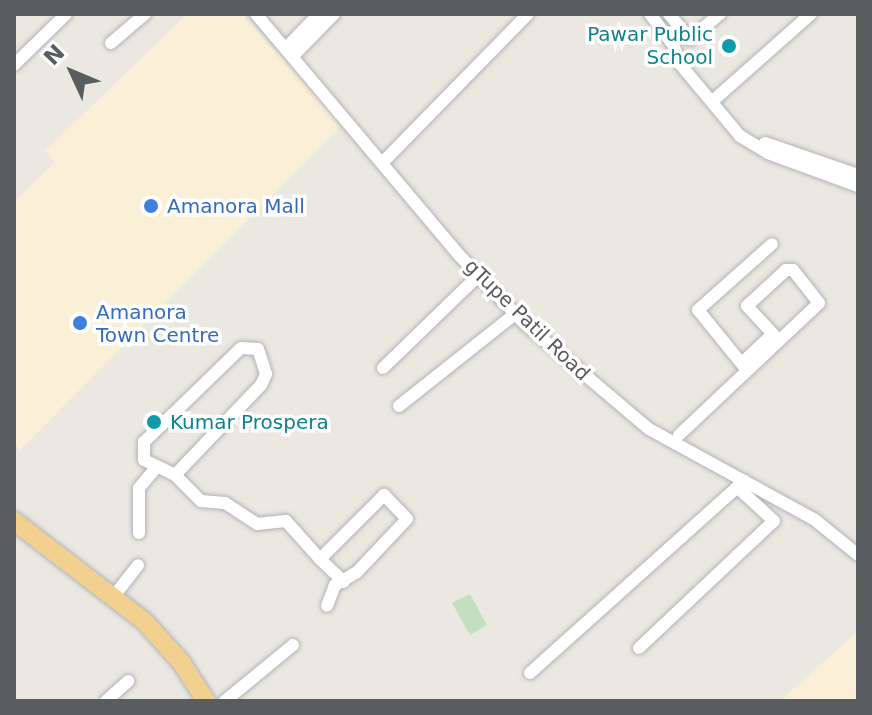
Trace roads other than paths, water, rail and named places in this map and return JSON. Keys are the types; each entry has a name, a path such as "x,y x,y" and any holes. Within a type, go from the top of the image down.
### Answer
{"highway":[{"path":"14,521 114,596 170,648 206,701"},
{"path":"14,535 137,630 193,701"}],"street":[{"path":"14,65 66,14"},
{"path":"111,43 145,14"},
{"name":"gTupe Patil Road","path":"256,14 478,276 515,314 649,429 741,484 832,532 858,555"},
{"path":"289,52 319,14"},
{"path":"289,52 334,14"},
{"path":"383,162 528,14"},
{"path":"650,14 693,38 720,14"},
{"path":"716,98 811,14"},
{"path":"671,27 690,77 740,136 768,153 858,175"},
{"path":"681,56 716,98 763,143 858,186"},
{"path":"745,367 698,310 772,244"},
{"path":"679,435 773,334 747,306 786,270 793,270 819,303 745,367"},
{"path":"383,368 478,276"},
{"path":"399,406 515,314"},
{"path":"175,475 261,385 266,374 258,349 241,348 144,442 141,453 155,469 175,475 201,501 225,503 257,524 286,521 344,582"},
{"path":"139,533 139,488 155,469"},
{"path":"530,673 741,484 774,521 639,648"},
{"path":"320,559 381,497 405,515 404,524 344,582 335,585 327,606"},
{"path":"114,596 138,565"},
{"path":"225,701 293,645"},
{"path":"106,701 128,681"}],"place":[{"name":"Pawar Public School","path":"729,46"},
{"name":"Amanora Mall","path":"151,206"},
{"name":"Amanora Town Centre","path":"80,323"},
{"name":"Kumar Prospera","path":"154,422"}]}
